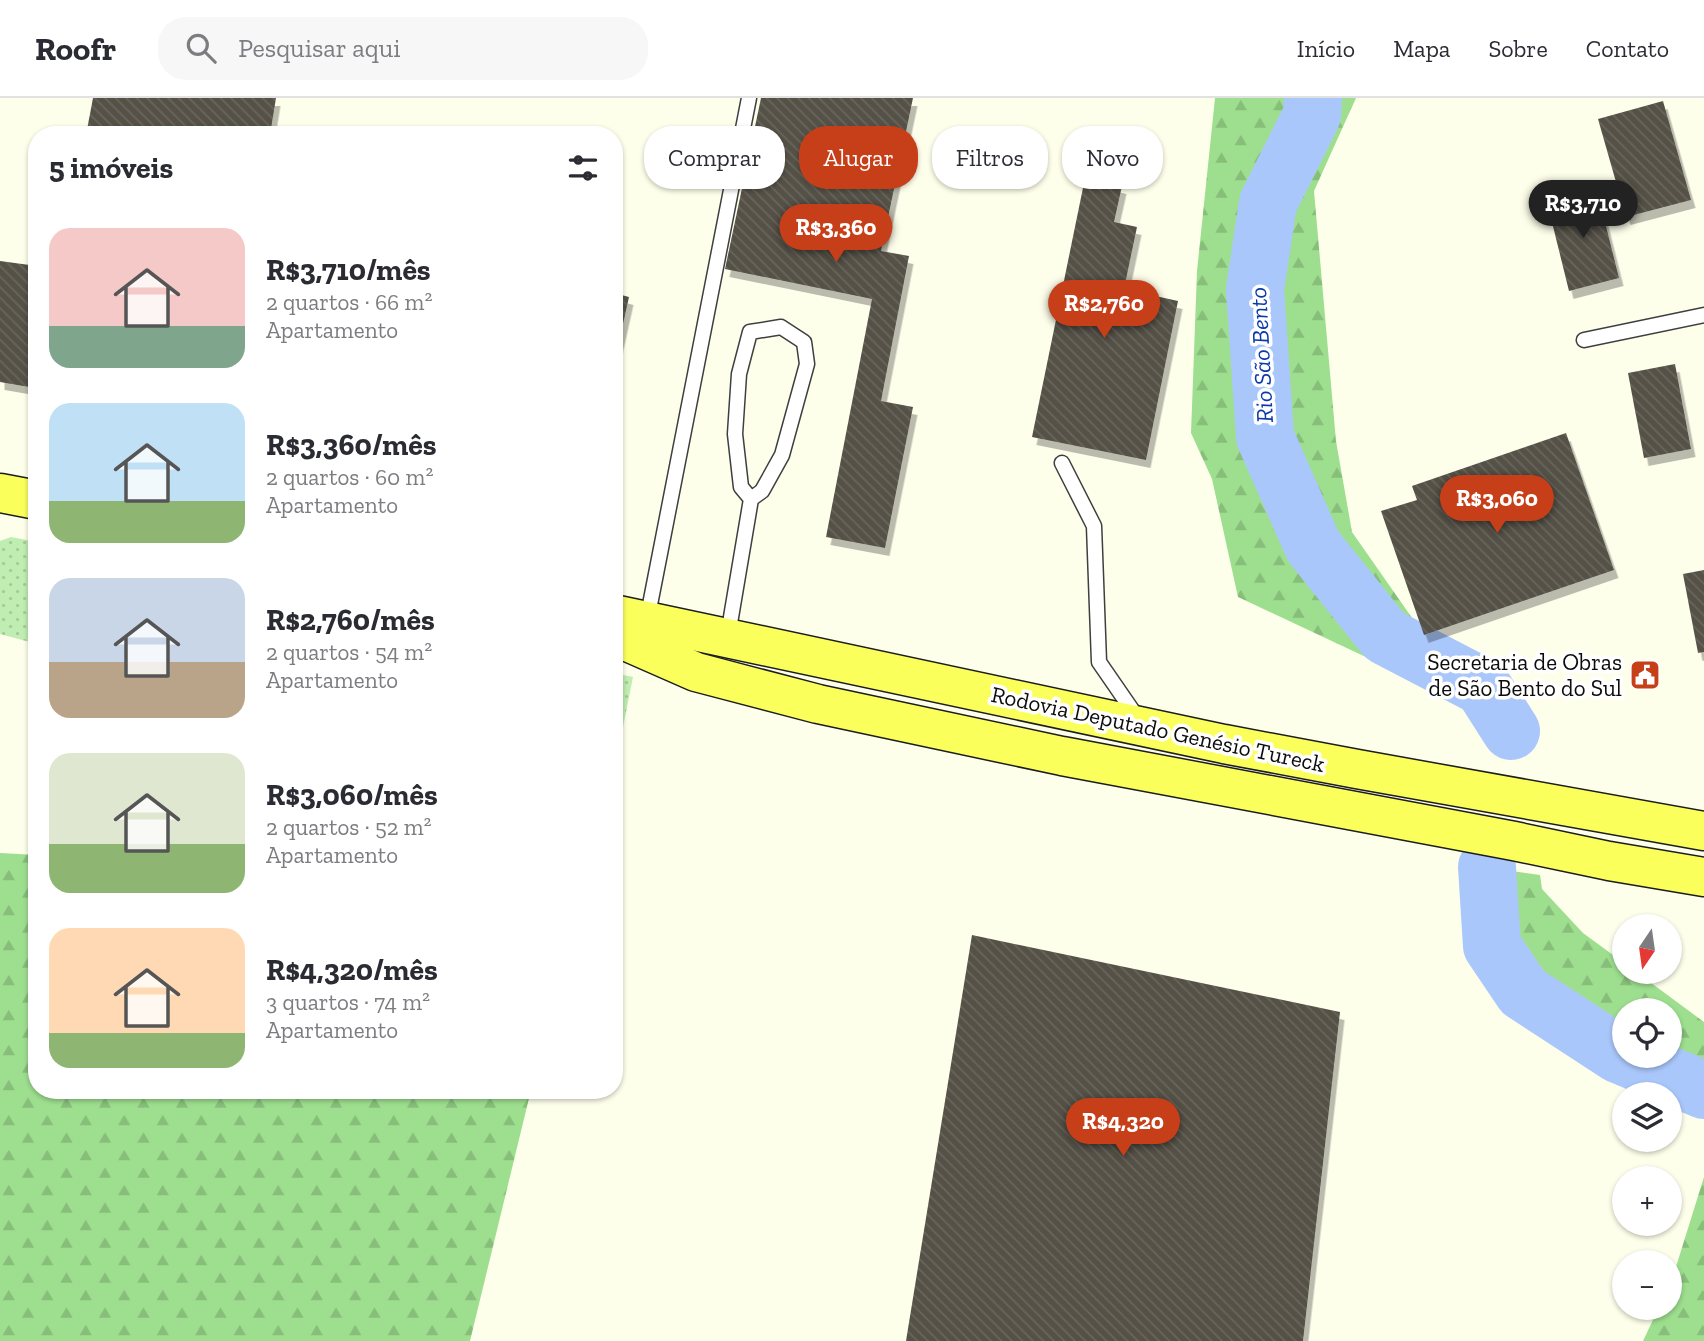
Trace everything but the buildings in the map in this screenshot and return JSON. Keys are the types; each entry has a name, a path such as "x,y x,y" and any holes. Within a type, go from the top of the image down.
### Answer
{"main road":[{"path":"0,493 28,498"},
{"name":"Rodovia Deputado Genésio Tureck","path":"625,624 728,638 1143,727 1357,769 1704,831"},
{"path":"625,624 696,672 818,704 1062,756 1704,877"},
{"path":"1357,769 1704,805"}],"lane":[{"path":"625,624 750,98"},
{"path":"1584,340 1704,315"},
{"path":"728,638 751,499 762,491 782,455 807,364 804,342 781,327 750,332 739,374 735,434 741,487 751,499"},
{"path":"1062,463 1094,526 1099,662 1143,727"}],"green space":[{"path":"1215,98 1356,98 1314,191 1336,441 1352,532 1424,635 1482,660 1536,737 1238,597 1212,479 1191,433 1197,271"},
{"path":"11,537 28,540 28,642 0,634 0,541"},
{"path":"623,675 633,677 623,727"},
{"path":"0,853 28,855 28,1099 529,1099 470,1341 0,1341"},
{"path":"1504,870 1540,875 1542,889 1583,933 1612,954 1612,984 1653,984 1672,998 1612,998 1612,1032 1536,986 1507,938"},
{"path":"1682,1006 1704,1022 1704,1087 1673,1068 1682,1068"},
{"path":"1704,1177 1704,1341 1643,1341 1653,1320 1682,1320 1681,1250"}],"waterway":[{"name":"Rio São Bento","path":"1313,98 1312,115 1268,203 1255,289 1265,437 1313,546 1385,636 1483,687 1511,731"},
{"name":"Rio São Bento","path":"1487,867 1492,946 1523,992 1618,1054 1704,1090"}],"place":[{"name":"Secretaria de Obras de São Bento do Sul","path":"1645,675"}]}
